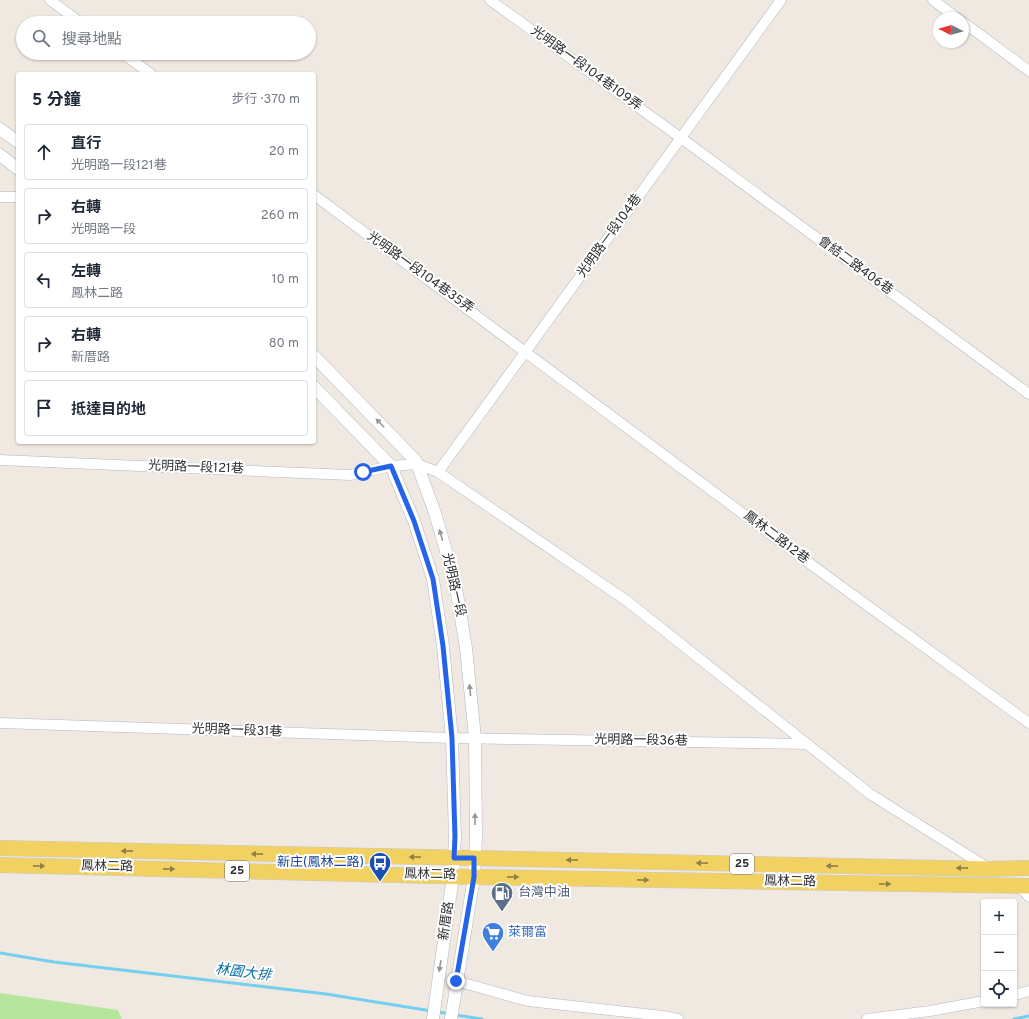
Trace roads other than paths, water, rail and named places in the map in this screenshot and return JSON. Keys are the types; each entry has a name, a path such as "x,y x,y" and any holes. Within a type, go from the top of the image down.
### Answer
{"main road":[{"name":"鳳林二路","path":"0,848 990,869 1029,868"},
{"name":"鳳林二路","path":"0,865 1026,890"}],"street":[{"path":"50,0 72,16"},
{"name":"光明路一段104巷109弄","path":"490,0 681,138"},
{"name":"光明路一段104巷","path":"438,472 781,0"},
{"path":"933,0 949,12"},
{"path":"969,26 1029,71"},
{"path":"131,60 147,72"},
{"path":"0,129 16,141"},
{"name":"會結二路406巷","path":"681,138 1029,394"},
{"path":"0,155 16,167"},
{"name":"光明路一段104巷35弄","path":"316,196 526,351"},
{"path":"0,197 16,197"},
{"name":"鳳林二路12巷","path":"526,351 820,571 1029,723"},
{"name":"光明路一段","path":"316,358 416,461 435,513 455,582 466,648 475,738 476,837 474,858"},
{"name":"光明路一段","path":"316,389 391,466 414,521 433,579 443,646 452,738 455,837 454,858"},
{"name":"光明路一段121巷","path":"0,460 350,475 391,466 417,464"},
{"path":"417,464 438,472 627,600 870,794 990,869"},
{"name":"光明路一段31巷","path":"0,723 475,738"},
{"name":"光明路一段36巷","path":"475,738 808,744"},
{"name":"新厝路","path":"433,1019 453,876 454,858"},
{"name":"新厝路","path":"451,1019 474,877 474,858"},
{"path":"456,983 528,1002 663,1016 678,1019"},
{"path":"1017,994 1029,991"},
{"path":"867,1019 930,1011 981,1002"}],"waterway":[{"name":"林園大排","path":"0,953 54,962 326,994 432,1011"},
{"name":"林園大排","path":"438,1012 450,1014"},
{"name":"林園大排","path":"455,1015 482,1019"},
{"name":"林園大排","path":"1014,1019 1029,1016"}],"place":[{"name":"新庄(鳳林二路)","path":"380,882"},
{"name":"台灣中油","path":"502,912"},
{"name":"萊爾富","path":"493,952"}]}
